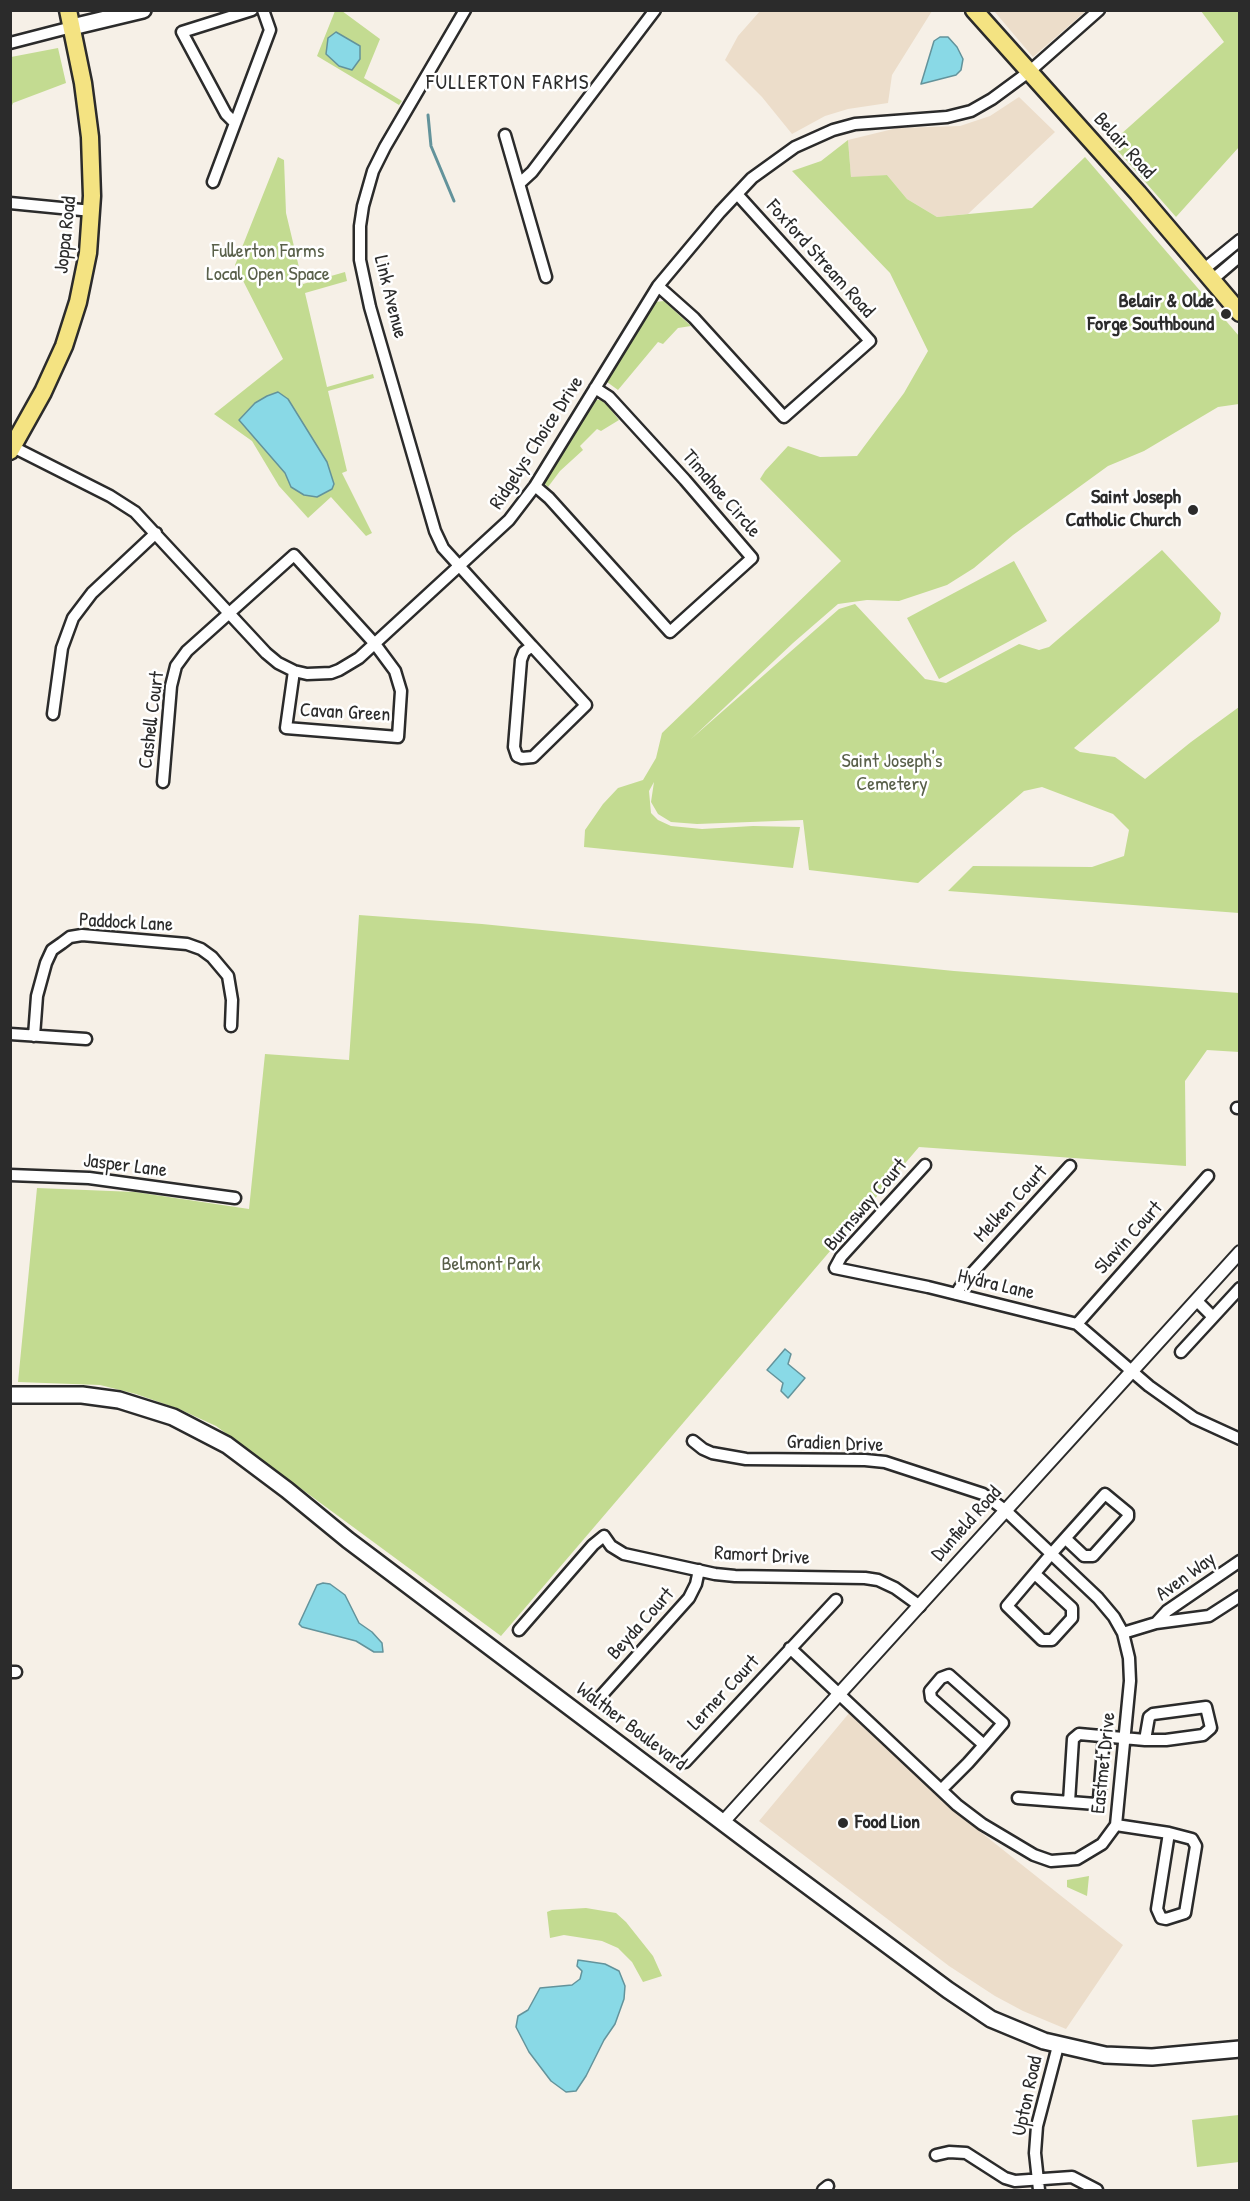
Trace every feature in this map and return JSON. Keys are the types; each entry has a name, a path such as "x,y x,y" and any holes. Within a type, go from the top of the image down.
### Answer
{"main road":[{"path":"70,19 143,10"},
{"name":"Belair Road","path":"974,10 1138,193 1239,313"},
{"name":"Joppa Road","path":"12,449 49,380 70,328 85,270 92,211 89,127 70,19"},
{"name":"Walther Boulevard","path":"10,1395 82,1395 119,1400 174,1416 210,1435 256,1467 348,1540 971,2007 1010,2028 1058,2046 1105,2055 1152,2057 1239,2049"}],"street":[{"path":"235,123 226,114 182,32 252,10"},
{"path":"213,182 270,30 263,10"},
{"name":"Link Avenue","path":"465,10 373,171 365,197 360,245 362,273 435,531 443,548 586,705 532,757 522,758 518,756 514,747 521,660 524,652 532,646"},
{"path":"520,183 532,172 655,10"},
{"name":"Ridgelys Choice Drive","path":"12,449 124,504 156,532 273,659 294,671 331,673 349,665 375,644 497,533 535,486 658,286 737,194 768,165 813,138 855,124 946,117 964,113 992,99 1030,71 1099,10"},
{"path":"10,43 70,19"},
{"path":"505,135 546,277"},
{"name":"Foxford Stream Road","path":"658,286 694,318 784,417 870,341 737,194"},
{"path":"10,203 92,211"},
{"path":"1208,275 1239,240"},
{"path":"1208,275 1239,256"},
{"name":"Timahoe Circle","path":"535,486 549,498 670,632 752,558 609,397 595,388"},
{"path":"53,714 62,648 73,618 92,593 156,532"},
{"name":"Cashell Court","path":"163,782 171,686 176,666 187,651 294,555 375,644"},
{"name":"Cavan Green","path":"294,671 286,728 398,737 401,703 399,681 395,671 375,644"},
{"name":"Paddock Lane","path":"34,1036 37,996 52,950 70,937 82,935 187,944 201,949 212,957 228,976 232,1000 231,1026"},
{"path":"10,1034 86,1039"},
{"name":"Burnsway Court","path":"835,1268 841,1257 925,1165"},
{"name":"Melken Court","path":"956,1294 963,1282 1070,1167"},
{"name":"Jasper Lane","path":"10,1175 89,1178 235,1198"},
{"name":"Slavin Court","path":"1077,1324 1208,1176"},
{"name":"Dunfield Road","path":"723,1822 1239,1252"},
{"name":"Hydra Lane","path":"835,1268 956,1294 1077,1324 1131,1371 1194,1418 1239,1439"},
{"path":"1181,1352 1239,1288"},
{"path":"1197,1301 1213,1317"},
{"name":"Gradien Drive","path":"693,1441 712,1453 746,1459 885,1462 982,1494 1005,1510"},
{"path":"1035,1574 1072,1608 1072,1618 1052,1640 1042,1640 1007,1606 1052,1553 1105,1494 1128,1513 1128,1517 1093,1556 1084,1556 1066,1539"},
{"name":"Eastmet Drive","path":"839,1694 941,1790 982,1824 1034,1855 1051,1861 1070,1861 1094,1850 1109,1836 1116,1825 1130,1672 1123,1633 1114,1617 1098,1598 1005,1510"},
{"name":"Ramort Drive","path":"519,1630 593,1545 604,1536 611,1546 624,1554 735,1576 878,1580 895,1588 920,1606"},
{"name":"Aven Way","path":"1156,1623 1167,1611 1239,1561"},
{"name":"Beyda Court","path":"601,1696 689,1598 696,1584 699,1570"},
{"name":"Aven Way","path":"1123,1633 1156,1623 1209,1616 1239,1596"},
{"name":"Lerner Court","path":"685,1762 836,1600"},
{"path":"790,1648 839,1694"},
{"path":"941,1790 984,1745 1003,1723 949,1675 941,1678 930,1691 932,1698 984,1745"},
{"path":"1069,1802 1073,1738 1079,1734 1125,1739 1144,1740 1166,1740 1203,1735 1210,1728 1206,1707 1153,1714 1149,1717 1144,1740"},
{"path":"1018,1798 1096,1804 1099,1799 1104,1736"},
{"path":"1116,1825 1169,1833 1192,1839 1196,1846 1185,1913 1166,1919 1161,1918 1157,1909 1169,1833"},
{"name":"Upton Road","path":"1038,2185 1035,2154 1037,2126 1058,2046"},
{"path":"936,2155 949,2152 966,2153 1011,2180 1038,2185 1072,2177 1097,2190"}],"shaded area":[{"path":"760,11 932,11 892,75 888,103 848,109 825,116 792,134 762,97 725,60 738,36"},
{"path":"994,11 1086,11 1033,57"},
{"path":"1019,97 1055,132 968,214 937,217 907,199 887,175 851,178 848,140 897,128 960,126 990,116"},
{"path":"850,1712 944,1803 1123,1945 1066,2029 1023,2011 995,1996 949,1966 759,1821"}],"green space":[{"path":"335,11 342,11 380,39 364,78 402,101 399,105 317,56"},
{"path":"1201,11 1239,11 1239,147 1176,217 1111,143 1224,42"},
{"path":"58,48 66,83 13,103 11,108 11,57"},
{"name":"Saint Joseph's Cemetery","path":"848,140 851,177 887,175 907,199 937,217 1032,208 1085,157 1239,336 1239,404 1218,407 1144,451 1108,466 1013,535 974,568 947,585 899,601 867,600 838,604 691,739 839,609 855,604 925,679 946,683 1019,644 1039,650 1049,647 1162,550 1221,613 1219,621 1074,748 1080,752 1115,757 1145,779 1239,707 1239,913 948,891 973,866 1092,867 1124,856 1129,830 1113,814 1042,787 1024,791 918,883 809,870 803,820 697,824 671,822 658,814 651,802 654,782 649,791 651,813 658,820 671,826 702,829 753,826 800,827 793,868 584,847 585,830 603,804 618,788 643,780 656,758 662,733 841,561 760,479 765,471 788,446 820,457 857,456 904,393 928,351 890,273 792,171 821,161"},
{"name":"Fullerton Farms Local Open Space","path":"278,157 284,160 286,213 303,284 345,272 347,281 305,293 327,387 373,374 374,378 328,391 347,471 342,473 372,533 366,536 331,497 308,518 279,486 252,441 214,414 283,359 235,265"},
{"path":"664,301 691,326 678,328 663,344 658,342 618,390 607,382 655,302"},
{"path":"596,400 601,400 607,405 619,420 601,431 597,429 580,446 583,450 560,471 548,487 543,482"},
{"path":"1014,561 1047,621 939,679 907,618"},
{"name":"Belmont Park","path":"359,915 482,924 954,971 1239,993 1239,1052 1207,1050 1185,1081 1186,1166 919,1147 501,1636 216,1426 179,1409 136,1394 100,1385 18,1382 37,1188 135,1192 249,1209 265,1054 349,1060"},
{"path":"1089,1876 1087,1896 1067,1887 1067,1880"},
{"path":"586,1908 616,1913 653,1956 662,1976 643,1982 632,1962 618,1948 602,1941 564,1935 550,1938 547,1912"},
{"path":"1239,2115 1239,2162 1197,2167 1192,2120"}],"water":[{"path":"336,32 360,46 360,59 352,70 339,66 326,54 328,38"},
{"path":"940,37 948,37 957,47 963,59 961,70 956,75 921,84 934,41"},
{"path":"278,392 288,399 327,462 334,484 332,489 317,497 304,495 291,487 285,473 239,420 255,403"},
{"path":"785,1349 791,1354 788,1364 805,1378 788,1398 781,1391 783,1383 767,1370"},
{"path":"330,1584 345,1595 359,1623 382,1643 383,1652 374,1652 356,1641 302,1627 299,1624 317,1585"},
{"path":"578,1960 605,1964 619,1971 625,1986 624,1999 615,2024 604,2040 586,2076 576,2091 566,2092 551,2081 529,2052 516,2027 518,2016 528,2010 540,1988 572,1985 580,1979 582,1971 577,1966"}],"waterway":[{"path":"428,115 431,146 454,201"}],"place":[{"name":"Belair & Olde Forge Southbound","path":"1226,314"},
{"name":"Saint Joseph Catholic Church","path":"1193,510"},
{"name":"Food Lion","path":"843,1823"}],"district":[{"name":"FULLERTON FARMS","path":"508,83"}]}
